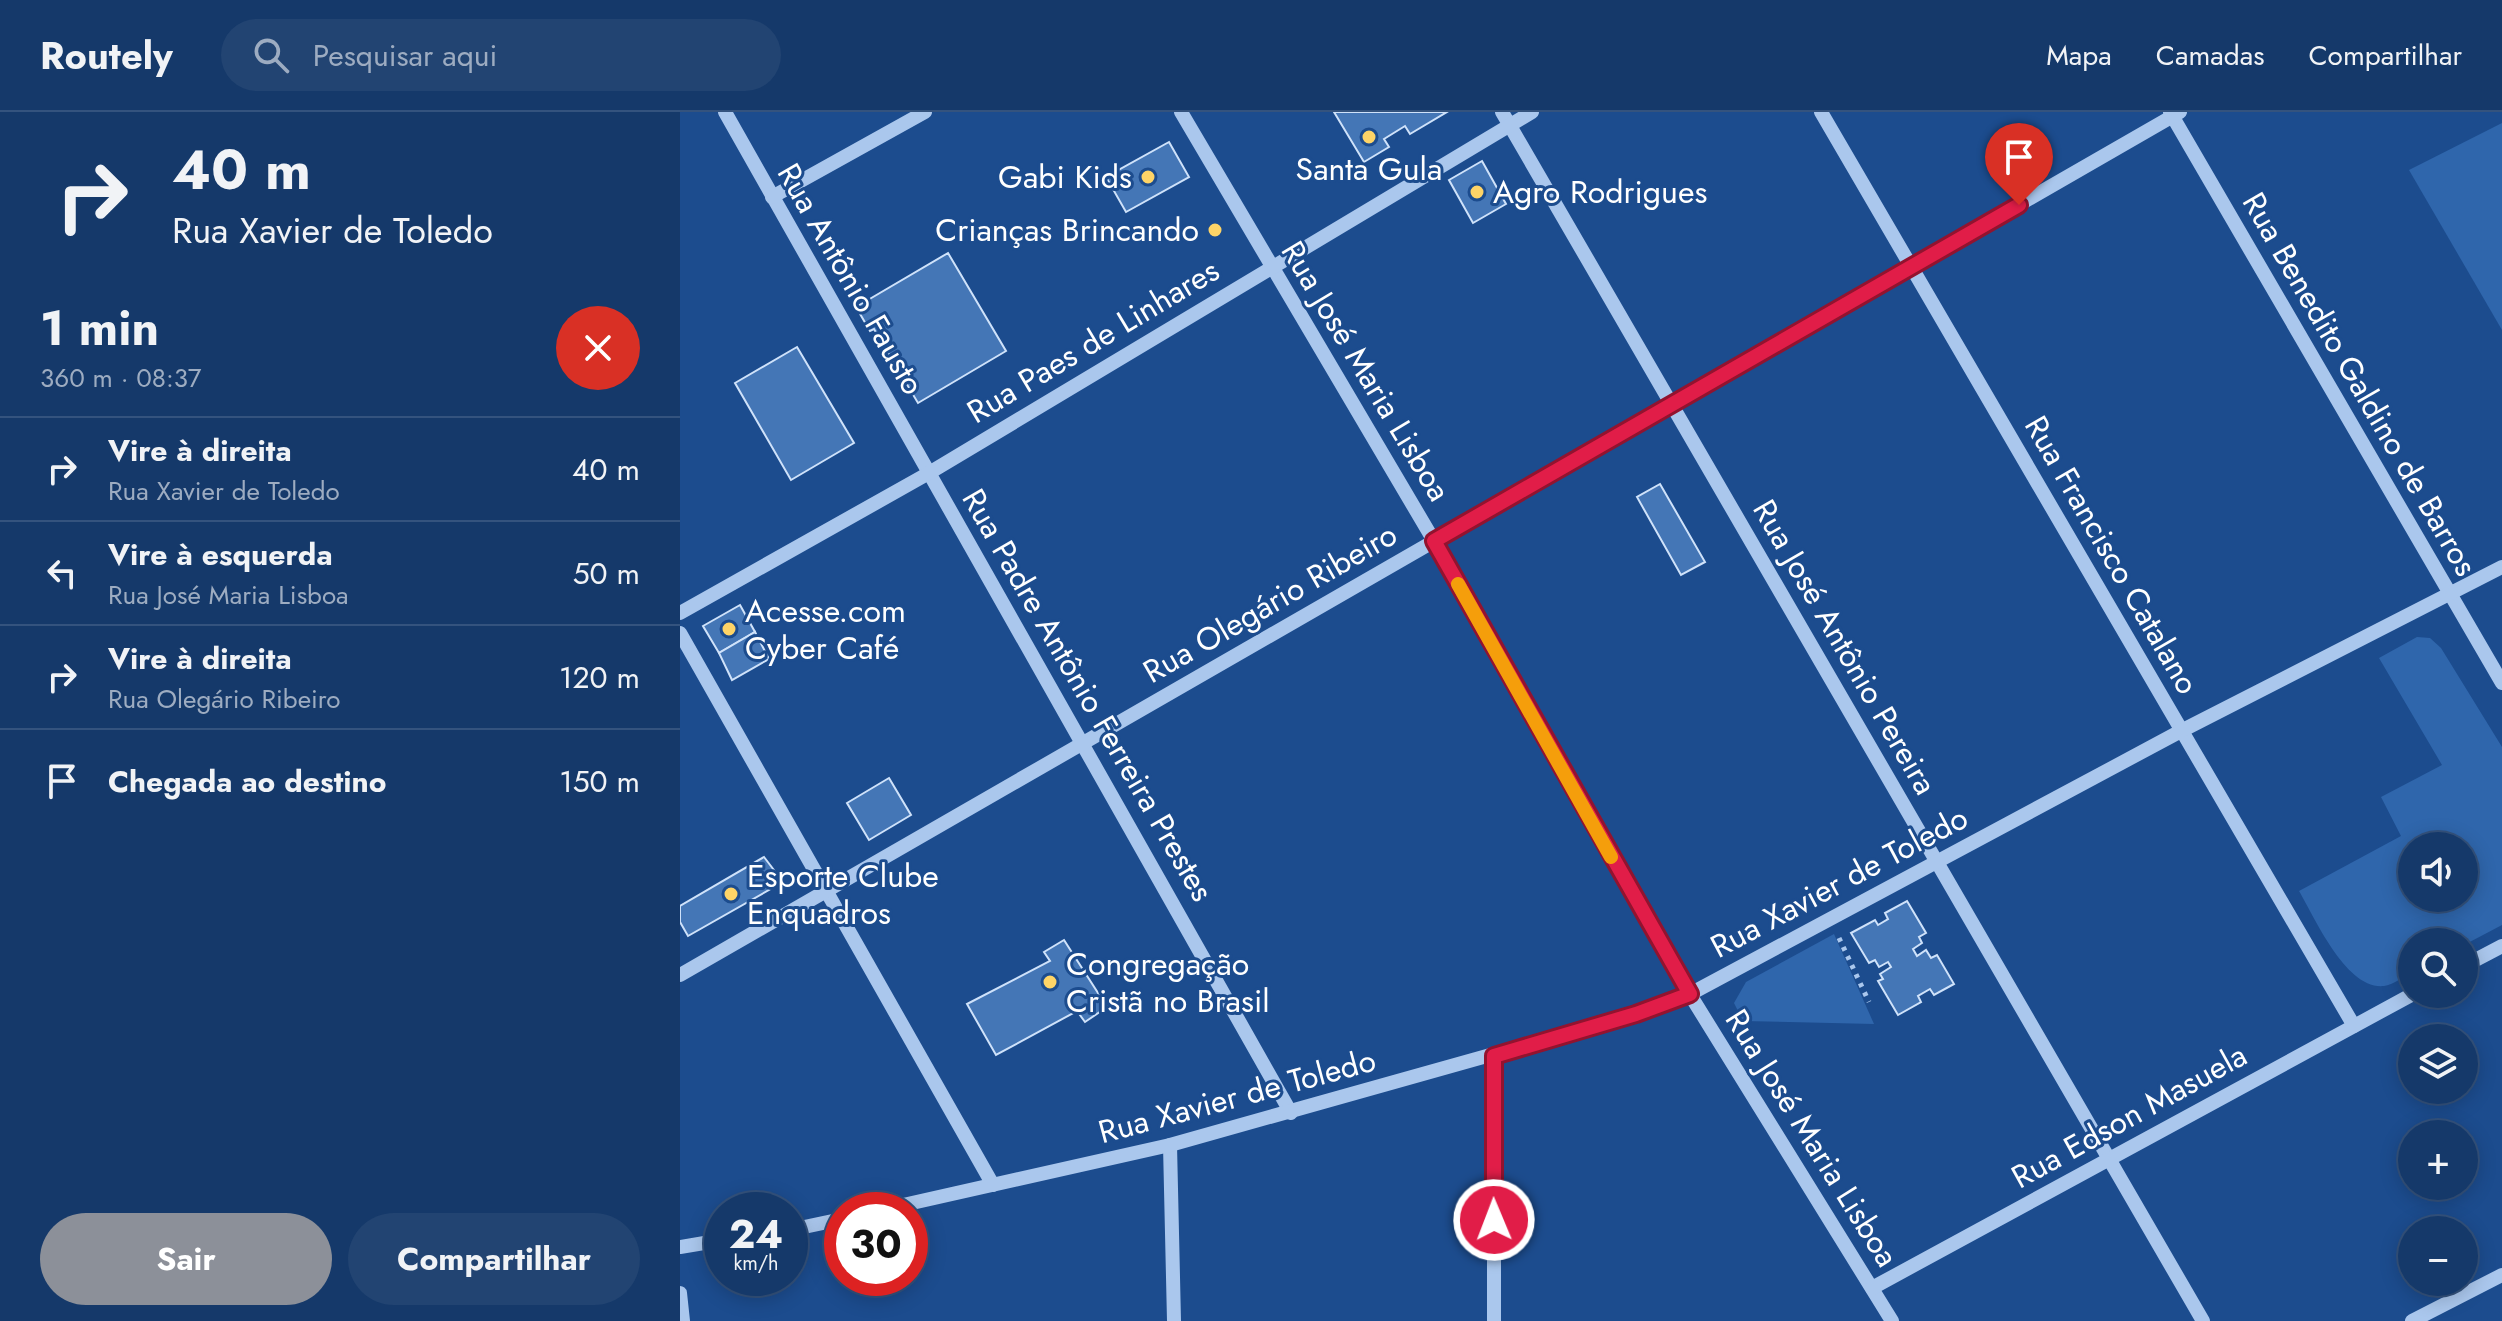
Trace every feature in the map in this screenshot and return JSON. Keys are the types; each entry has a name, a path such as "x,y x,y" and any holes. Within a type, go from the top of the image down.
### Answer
{"street":[{"name":"Rua Antônio Fausto","path":"725,112 929,473"},
{"path":"772,197 925,112"},
{"name":"Rua José Maria Lisboa","path":"1181,112 1434,541 1690,994 1892,1321"},
{"name":"Rua José Antônio Pereira","path":"1502,112 2203,1321"},
{"name":"Rua Paes de Linhares","path":"680,613 929,473 1532,112"},
{"name":"Rua Francisco Catalano","path":"1821,112 2354,1026"},
{"name":"Rua Olegário Ribeiro","path":"680,975 2174,113"},
{"name":"Rua Benedito Galdino de Barros","path":"2174,113 2502,683"},
{"name":"Rua Padre Antônio Ferreira Prestes","path":"929,473 1291,1113"},
{"name":"Rua Xavier de Toledo","path":"928,1200 1170,1145 1291,1113 1636,1014 1690,994 2181,731 2502,567"},
{"path":"680,633 993,1185"},
{"path":"2478,959 2502,946"},
{"name":"Rua Edson Masuela","path":"1872,1288 2398,1002"},
{"path":"1494,1056 1494,1321"},
{"path":"1170,1145 1174,1321"},
{"path":"680,1247 704,1243"},
{"path":"2412,1321 2502,1275"},
{"path":"680,1293 683,1321"}],"path":[{"path":"1830,919 1869,1002"}],"shaded area":[{"path":"2502,123 2502,330 2409,170"},
{"path":"2417,637 2430,638 2441,648 2502,747 2502,925 2478,938 2478,928 2398,928 2398,980 2384,986 2370,984 2357,977 2333,950 2299,891 2398,838 2398,912 2478,912 2478,832 2399,832 2381,797 2442,765 2379,658"},
{"path":"1834,934 1874,1024 1743,1021 1734,1003 1746,982"}],"building":[{"name":"Santa Gula","path":"1334,112 1447,112 1410,134 1405,126 1384,139 1389,147 1364,162"},
{"name":"Gabi Kids","path":"1169,142 1189,177 1126,212 1106,177"},
{"name":"Agro Rodrigues","path":"1482,161 1506,204 1473,223 1449,180"},
{"path":"948,253 1006,351 918,403 874,329 870,331 856,307"},
{"path":"797,347 854,443 791,480 735,383"},
{"path":"1660,484 1705,562 1681,575 1637,497"},
{"name":"Acesse.com Cyber Café","path":"740,605 755,632 719,653 703,626"},
{"path":"755,632 769,659 732,680 719,653"},
{"path":"889,778 911,815 869,840 847,803"},
{"name":"Esporte Clube Enquadros","path":"764,857 783,882 688,936 680,922 680,906"},
{"path":"1907,901 1926,933 1919,937 1922,943 1913,949 1917,956 1926,950 1931,958 1937,955 1954,984 1934,995 1930,989 1918,996 1921,1002 1898,1015 1878,981 1883,979 1880,974 1891,967 1888,962 1879,967 1875,960 1869,963 1851,933 1875,920 1878,925 1888,919 1885,913"},
{"name":"Congregação Cristã no Brasil","path":"1064,940 1107,1007 1085,1022 1077,1011 996,1055 967,1004 1050,961 1044,952"}],"slow traffic":[{"path":"1458,584 1611,857"}],"place":[{"name":"Santa Gula","path":"1369,137"},
{"name":"Gabi Kids","path":"1148,177"},
{"name":"Agro Rodrigues","path":"1477,192"},
{"name":"Crianças Brincando","path":"1215,230"},
{"name":"Acesse.com Cyber Café","path":"729,629"},
{"name":"Esporte Clube Enquadros","path":"731,894"},
{"name":"Congregação Cristã no Brasil","path":"1050,982"}],"route":[{"path":"1494,1220 1494,1056 1636,1014 1690,994 1434,541 2019,205"}]}
